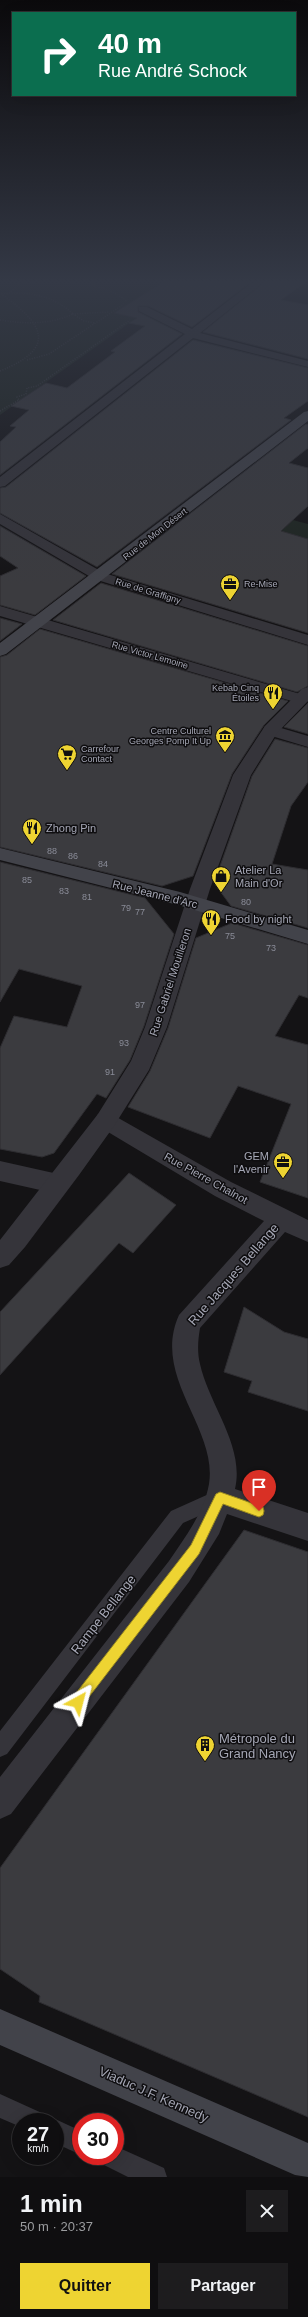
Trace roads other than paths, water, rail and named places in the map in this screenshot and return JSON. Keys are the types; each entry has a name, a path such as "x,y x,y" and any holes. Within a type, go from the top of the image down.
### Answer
{"main road":[{"name":"Rue de Mon Désert","path":"0,651 308,415"},
{"name":"Rue Jeanne d'Arc","path":"0,854 195,903 308,937"},
{"name":"Viaduc J.F. Kennedy","path":"0,2027 308,2162"}],"street":[{"path":"0,482 129,383"},
{"name":"Rue de Graffigny","path":"0,518 99,576 308,640"},
{"name":"Rue Victor Lemoine","path":"0,611 304,695"},
{"name":"Rue Gabriel Mouilleron","path":"0,1257 16,1240 106,1120 141,1064 156,1027 195,903 242,775 271,730 304,695"},
{"path":"271,730 308,742"},
{"name":"Rue Pierre Chalnot","path":"106,1120 223,1189 308,1232"},
{"path":"0,1171 58,1184"},
{"name":"Rue Jacques Bellange","path":"0,1803 195,1550 220,1498 223,1467 218,1443 199,1400 184,1358 183,1338 188,1323 282,1218"},
{"path":"220,1498 308,1527"}],"lane":[{"name":"Rampe Bellange","path":"0,1747 178,1517 220,1498"},
{"path":"0,2106 16,2113"},
{"path":"124,2163 155,2177"}],"place":[{"name":"Re-Mise","path":"230,601"},
{"name":"Kebab Cinq Étoiles","path":"273,710"},
{"name":"Centre Culturel Georges Pomp It Up","path":"225,753"},
{"name":"Carrefour Contact","path":"67,771"},
{"name":"Zhong Pin","path":"32,845"},
{"name":"Atelier La Main d'Or","path":"221,893"},
{"name":"Food by night","path":"211,936"},
{"name":"GEM l'Avenir","path":"283,1179"},
{"name":"Métropole du Grand Nancy","path":"205,1762"}]}
